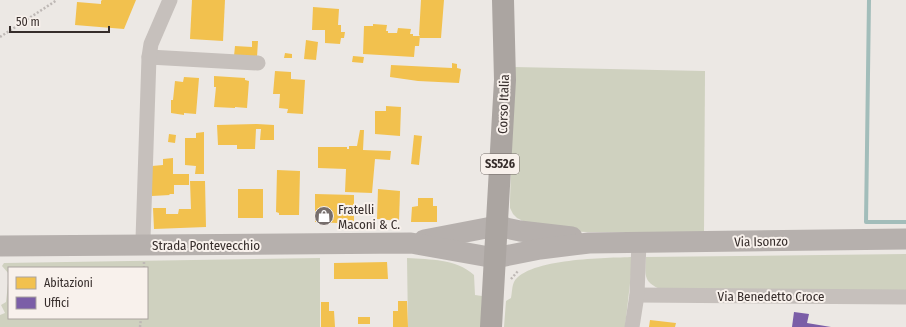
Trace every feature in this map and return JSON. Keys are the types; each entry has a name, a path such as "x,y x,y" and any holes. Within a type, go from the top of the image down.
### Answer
{"main road":[{"name":"Corso Italia","path":"491,327 504,80 503,0"}],"street":[{"path":"145,245 143,239 148,57 151,44 170,0"},
{"path":"148,57 258,63"},
{"name":"Via Isonzo","path":"497,226 520,231 616,243"},
{"name":"Strada Pontevecchio","path":"411,243 497,226"},
{"name":"Via Isonzo","path":"495,258 540,249 588,243 906,240"},
{"path":"632,327 637,295 639,242"},
{"name":"Strada Pontevecchio","path":"0,246 411,243 495,258"},
{"name":"Via Benedetto Croce","path":"637,295 906,297"}],"path":[{"path":"0,37 57,0"}],"green space":[{"path":"514,67 705,71 704,232 561,231 525,222 517,218 510,208"},
{"path":"906,254 906,291 662,290 648,281 646,278 645,269 646,257"},
{"path":"633,257 625,327 504,327 506,301 511,298 514,282 522,274 535,268 569,261"},
{"path":"320,258 320,327 0,327 0,315 5,313 1,305 6,302 8,283 8,319 148,319 148,267 8,267 8,273 2,266 4,263"},
{"path":"407,258 442,261 459,265 474,275 475,295 482,296 481,327 408,327"}],"building: Abitazioni":[{"path":"102,0 136,0 124,29 75,25 77,2 101,4"},
{"path":"192,0 225,0 223,41 190,39"},
{"path":"421,0 444,0 441,38 420,38"},
{"path":"313,7 339,9 338,25 341,25 341,32 345,32 344,38 341,38 340,44 325,43 325,30 312,30"},
{"path":"373,24 387,25 386,31 388,31 388,33 397,33 398,28 411,29 410,34 413,34 413,36 420,36 419,46 415,46 414,57 363,54 364,26 373,26"},
{"path":"306,40 318,42 316,60 304,59"},
{"path":"252,41 258,41 257,57 234,56 235,46 252,47"},
{"path":"285,53 292,54 292,58 284,58"},
{"path":"353,56 364,57 363,63 352,62"},
{"path":"452,63 457,64 457,68 461,69 459,83 418,81 390,77 391,65 452,68"},
{"path":"275,71 291,72 291,79 305,80 303,114 287,113 288,109 279,108 280,94 273,94"},
{"path":"214,76 245,78 245,80 249,81 247,108 214,107 216,87 214,87"},
{"path":"184,77 199,78 196,114 184,113 184,115 171,113 171,100 173,100 175,81 183,82"},
{"path":"386,106 401,107 400,136 375,134 375,111 386,111"},
{"path":"217,125 274,125 274,140 260,140 261,129 256,129 255,149 237,149 237,145 218,145"},
{"path":"360,130 364,130 363,150 391,151 390,160 375,159 372,193 345,192 346,169 318,168 318,147 347,147 347,149 349,149 349,146 357,146"},
{"path":"204,132 204,174 195,174 196,166 185,165 185,138 196,138 196,133"},
{"path":"169,134 176,135 175,143 168,142"},
{"path":"414,135 422,136 419,165 411,164"},
{"path":"173,158 173,174 189,174 189,185 174,185 174,194 152,196 152,166 163,165 163,159"},
{"path":"277,170 300,171 299,215 279,215 279,213 276,212"},
{"path":"190,181 205,181 206,227 154,229 153,208 166,208 166,214 178,214 179,209 191,209"},
{"path":"238,189 263,189 263,218 238,218"},
{"path":"378,189 400,191 399,221 377,219"},
{"path":"315,194 354,195 354,225 337,225 337,223 315,222"},
{"path":"418,198 433,198 433,206 437,206 437,222 411,222 412,207 418,206"},
{"path":"387,262 388,279 334,279 334,263"},
{"path":"398,301 407,301 408,327 393,327 393,311 398,311"},
{"path":"321,302 329,302 329,311 334,311 335,327 321,327"},
{"path":"358,317 370,317 370,324 358,324"},
{"path":"650,320 676,323 675,327 649,327"}],"building: Uffici":[{"path":"794,312 809,314 807,323 831,327 792,327"}],"waterway":[{"path":"869,0 866,222 906,222"}],"place":[{"name":"Fratelli Maconi & C.","path":"324,216"}]}
